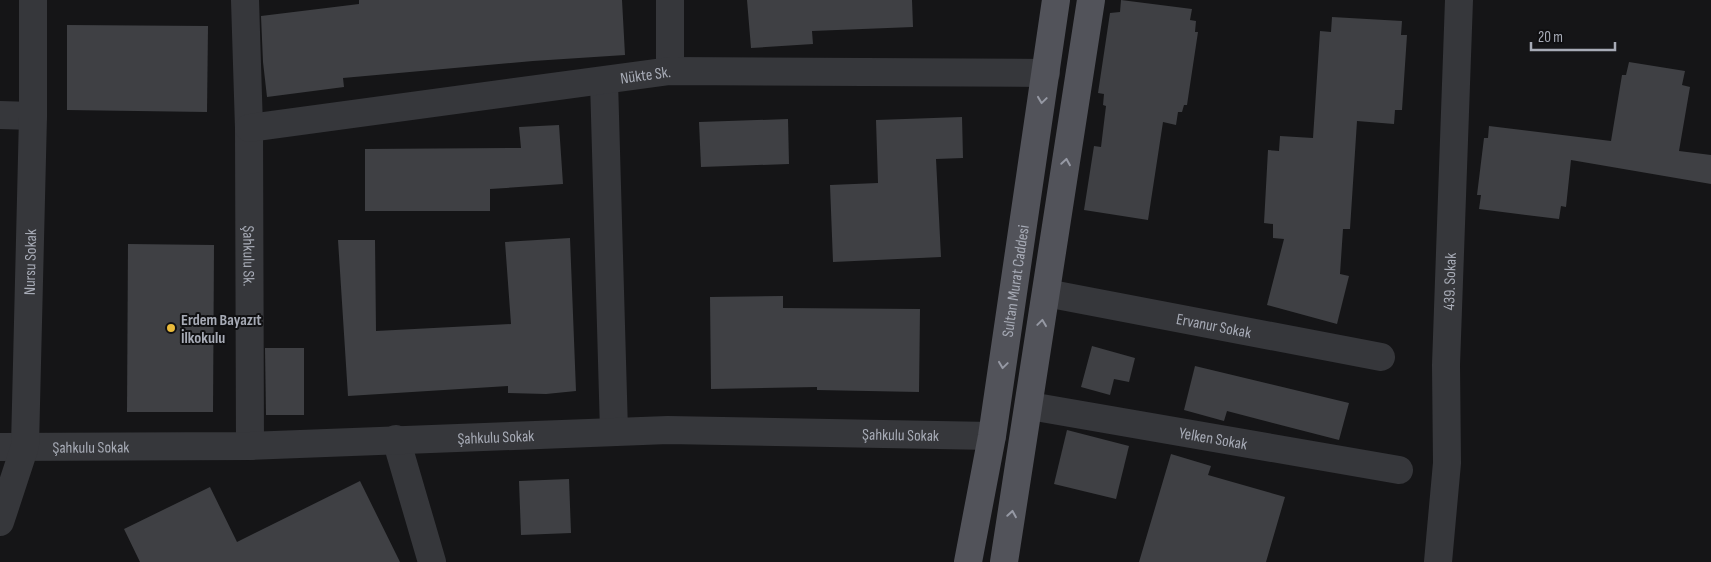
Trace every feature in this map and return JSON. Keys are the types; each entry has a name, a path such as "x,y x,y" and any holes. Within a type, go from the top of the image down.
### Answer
{"main road":[{"name":"Sultan Murat Caddesi","path":"968,562 992,436 1056,0"},
{"name":"Sultan Murat Caddesi","path":"1004,562 1030,406 1091,0"}],"street":[{"name":"Nursu Sokak","path":"0,522 13,446 33,116 33,0"},
{"name":"Şahkulu Sk.","path":"245,0 249,128 250,446"},
{"path":"670,0 670,71"},
{"name":"439. Sokak","path":"1438,562 1447,463 1446,355 1459,0"},
{"name":"Nükte Sk.","path":"249,128 670,71 1046,73"},
{"path":"604,81 614,432"},
{"path":"0,115 33,116"},
{"name":"Ervanur Sokak","path":"1046,293 1381,357"},
{"name":"Yelken Sokak","path":"1030,406 1398,470"},
{"name":"Şahkulu Sokak","path":"13,446 250,446 668,430 992,436"},
{"path":"396,439 432,562"}],"building":[{"path":"359,0 622,0 625,55 343,78 344,87 267,97 261,16 359,4"},
{"path":"747,0 912,0 913,27 812,31 813,44 751,48"},
{"path":"1121,0 1192,9 1190,20 1196,21 1195,32 1198,32 1187,105 1184,105 1182,112 1178,112 1176,125 1163,122 1148,220 1084,210 1094,146 1101,147 1106,106 1103,105 1104,94 1098,93 1110,13 1120,12"},
{"path":"1332,17 1402,21 1401,35 1407,35 1402,110 1395,110 1394,124 1357,121 1350,229 1343,229 1340,274 1349,276 1337,324 1267,305 1284,239 1273,238 1273,224 1264,223 1268,150 1279,151 1280,136 1313,138 1320,31 1331,32"},
{"path":"67,25 208,26 207,112 67,110"},
{"path":"1629,62 1685,71 1682,85 1690,87 1679,151 1711,155 1711,184 1571,160 1566,207 1561,206 1559,219 1479,209 1481,195 1477,195 1484,138 1488,138 1489,126 1611,141 1622,75 1626,75"},
{"path":"962,117 963,158 936,159 941,257 833,262 830,185 878,183 876,120"},
{"path":"788,119 789,164 701,167 699,122"},
{"path":"559,125 563,184 490,189 490,211 365,211 365,149 521,148 519,127"},
{"path":"570,238 576,391 546,394 508,393 508,386 348,396 338,240 375,240 376,331 511,324 505,242"},
{"name":"Erdem Bayazıt İlkokulu","path":"128,244 214,245 213,412 127,412"},
{"path":"783,296 783,308 920,309 919,392 817,390 817,387 711,389 710,297"},
{"path":"1092,346 1135,358 1129,382 1114,379 1110,395 1081,387"},
{"path":"265,348 304,348 304,415 266,415"},
{"path":"1195,366 1349,403 1339,440 1227,411 1224,421 1184,410"},
{"path":"1067,430 1129,446 1116,499 1054,484"},
{"path":"1171,454 1211,466 1208,475 1285,497 1266,562 1139,562"},
{"path":"569,479 571,533 521,535 519,481"},
{"path":"360,481 400,562 140,562 124,529 210,487 237,542"}],"place":[{"name":"Erdem Bayazıt İlkokulu","path":"171,328"}]}
